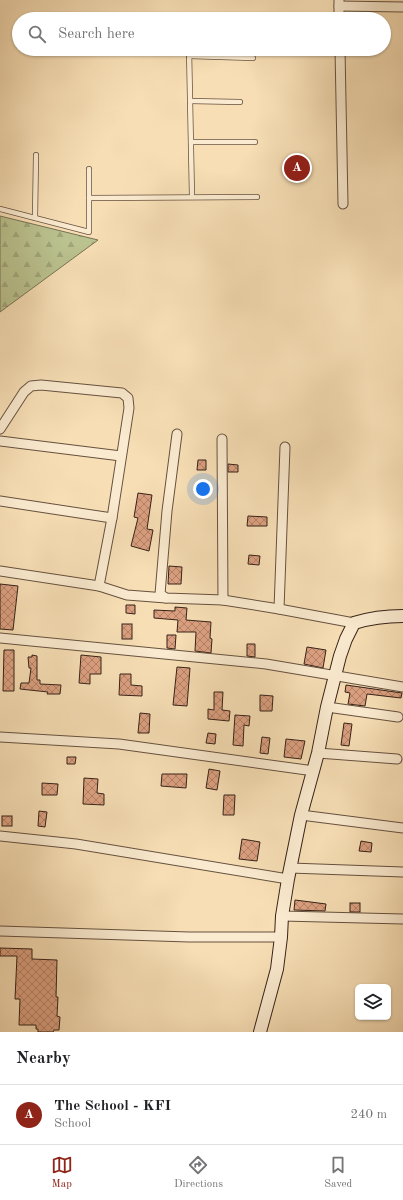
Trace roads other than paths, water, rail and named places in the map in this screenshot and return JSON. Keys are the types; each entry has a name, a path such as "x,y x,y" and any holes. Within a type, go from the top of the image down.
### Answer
{"street":[{"path":"339,3 403,7"},
{"path":"340,56 343,204"},
{"path":"0,429 24,392 31,386 41,385 122,393 128,398 130,408 99,586"},
{"path":"166,598 160,594 160,586 167,511 177,434"},
{"path":"222,439 224,600"},
{"path":"0,441 121,456"},
{"path":"279,609 285,447"},
{"path":"0,502 112,518"},
{"path":"0,571 99,586 127,595 224,600 354,623 387,616 403,616"},
{"path":"260,1032 277,969 282,916 301,815 314,771 327,707 340,656 354,623"},
{"path":"0,638 266,664 403,687"},
{"path":"327,707 398,717"},
{"path":"0,737 119,744 314,771"},
{"path":"318,753 397,759"},
{"path":"301,815 403,828"},
{"path":"0,836 76,844 289,874 403,872"},
{"path":"282,916 403,919"},
{"path":"0,931 189,937 281,937"}],"lane":[{"path":"192,197 189,56 252,58"},
{"path":"190,101 240,102"},
{"path":"191,142 255,142"},
{"path":"35,218 36,155"},
{"path":"0,209 89,232 89,169"},
{"path":"89,198 257,197"}],"place":[{"name":"The School - KFI","path":"297,168"}]}
